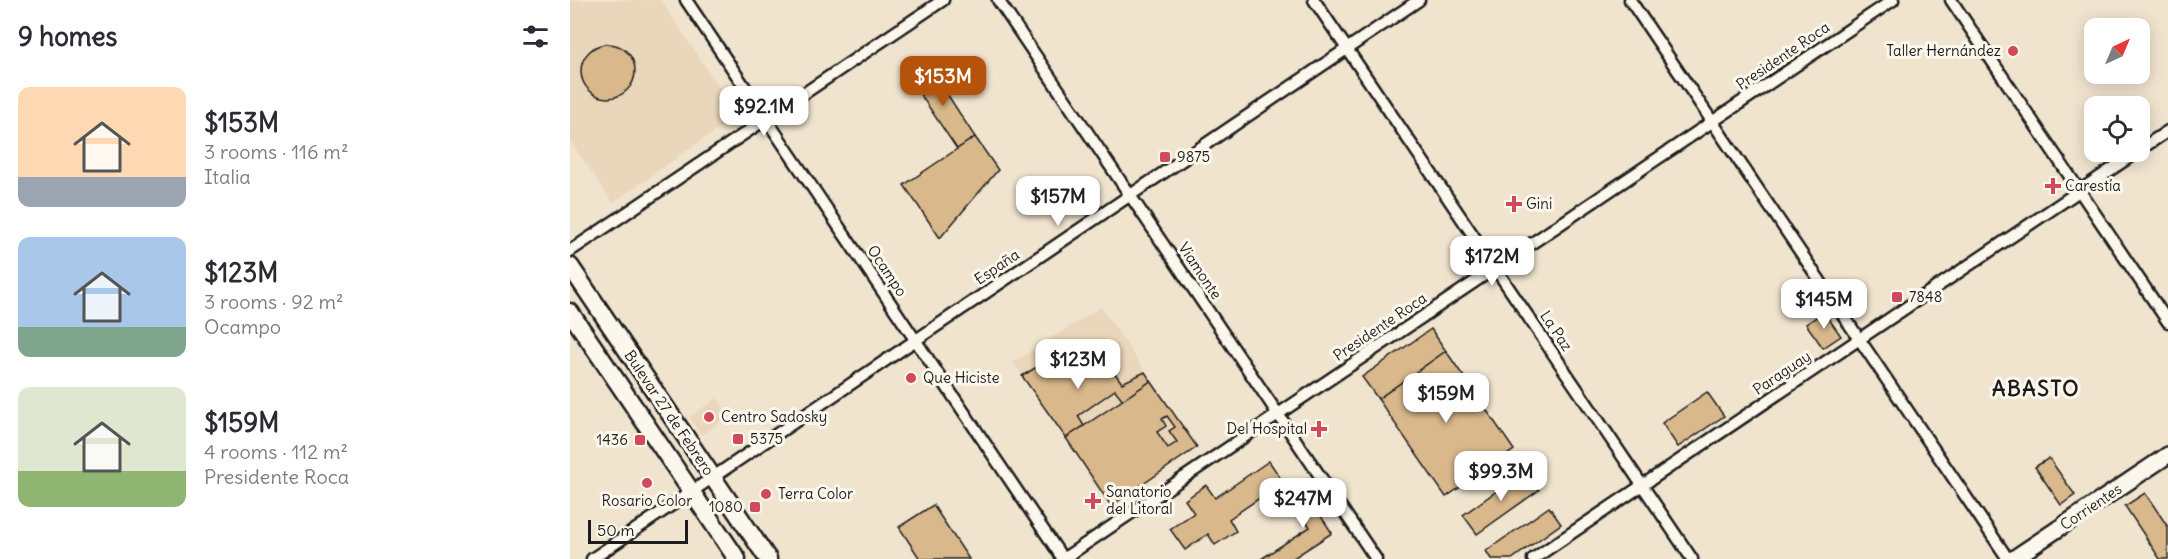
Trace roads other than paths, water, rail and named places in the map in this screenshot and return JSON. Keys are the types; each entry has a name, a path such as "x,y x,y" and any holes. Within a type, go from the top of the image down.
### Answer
{"main road":[{"name":"Bulevar 27 de Febrero","path":"570,266 768,559"},
{"name":"Bulevar 27 de Febrero","path":"570,312 737,559"},
{"name":"Corrientes","path":"2013,559 2168,455"}],"street":[{"name":"Ocampo","path":"686,0 1063,559"},
{"path":"570,251 943,0"},
{"name":"Viamonte","path":"998,0 1376,559"},
{"name":"La Paz","path":"1314,0 1692,559"},
{"name":"España","path":"592,559 1419,0"},
{"path":"1630,0 2007,559"},
{"name":"Presidente Roca","path":"1063,559 1893,0"},
{"path":"1951,0 2168,322"},
{"name":"Paraguay","path":"2150,143 2168,131"},
{"name":"Paraguay","path":"1533,559 2122,162"}],"place":[{"name":"Taller Hernández","path":"2013,51"},
{"name":"9875","path":"1165,157"},
{"name":"Carestía","path":"2053,186"},
{"name":"Gini","path":"1514,204"},
{"name":"7848","path":"1897,297"},
{"name":"Que Hiciste","path":"911,378"},
{"name":"Centro Sadosky","path":"709,417"},
{"name":"Del Hospital","path":"1319,429"},
{"name":"5375","path":"738,439"},
{"name":"1436","path":"640,440"},
{"name":"Rosario Color","path":"647,483"},
{"name":"Terra Color","path":"766,494"},
{"name":"Sanatorio del Litoral","path":"1093,501"},
{"name":"1080","path":"755,507"}],"district":[{"name":"ABASTO","path":"2036,389"}]}
